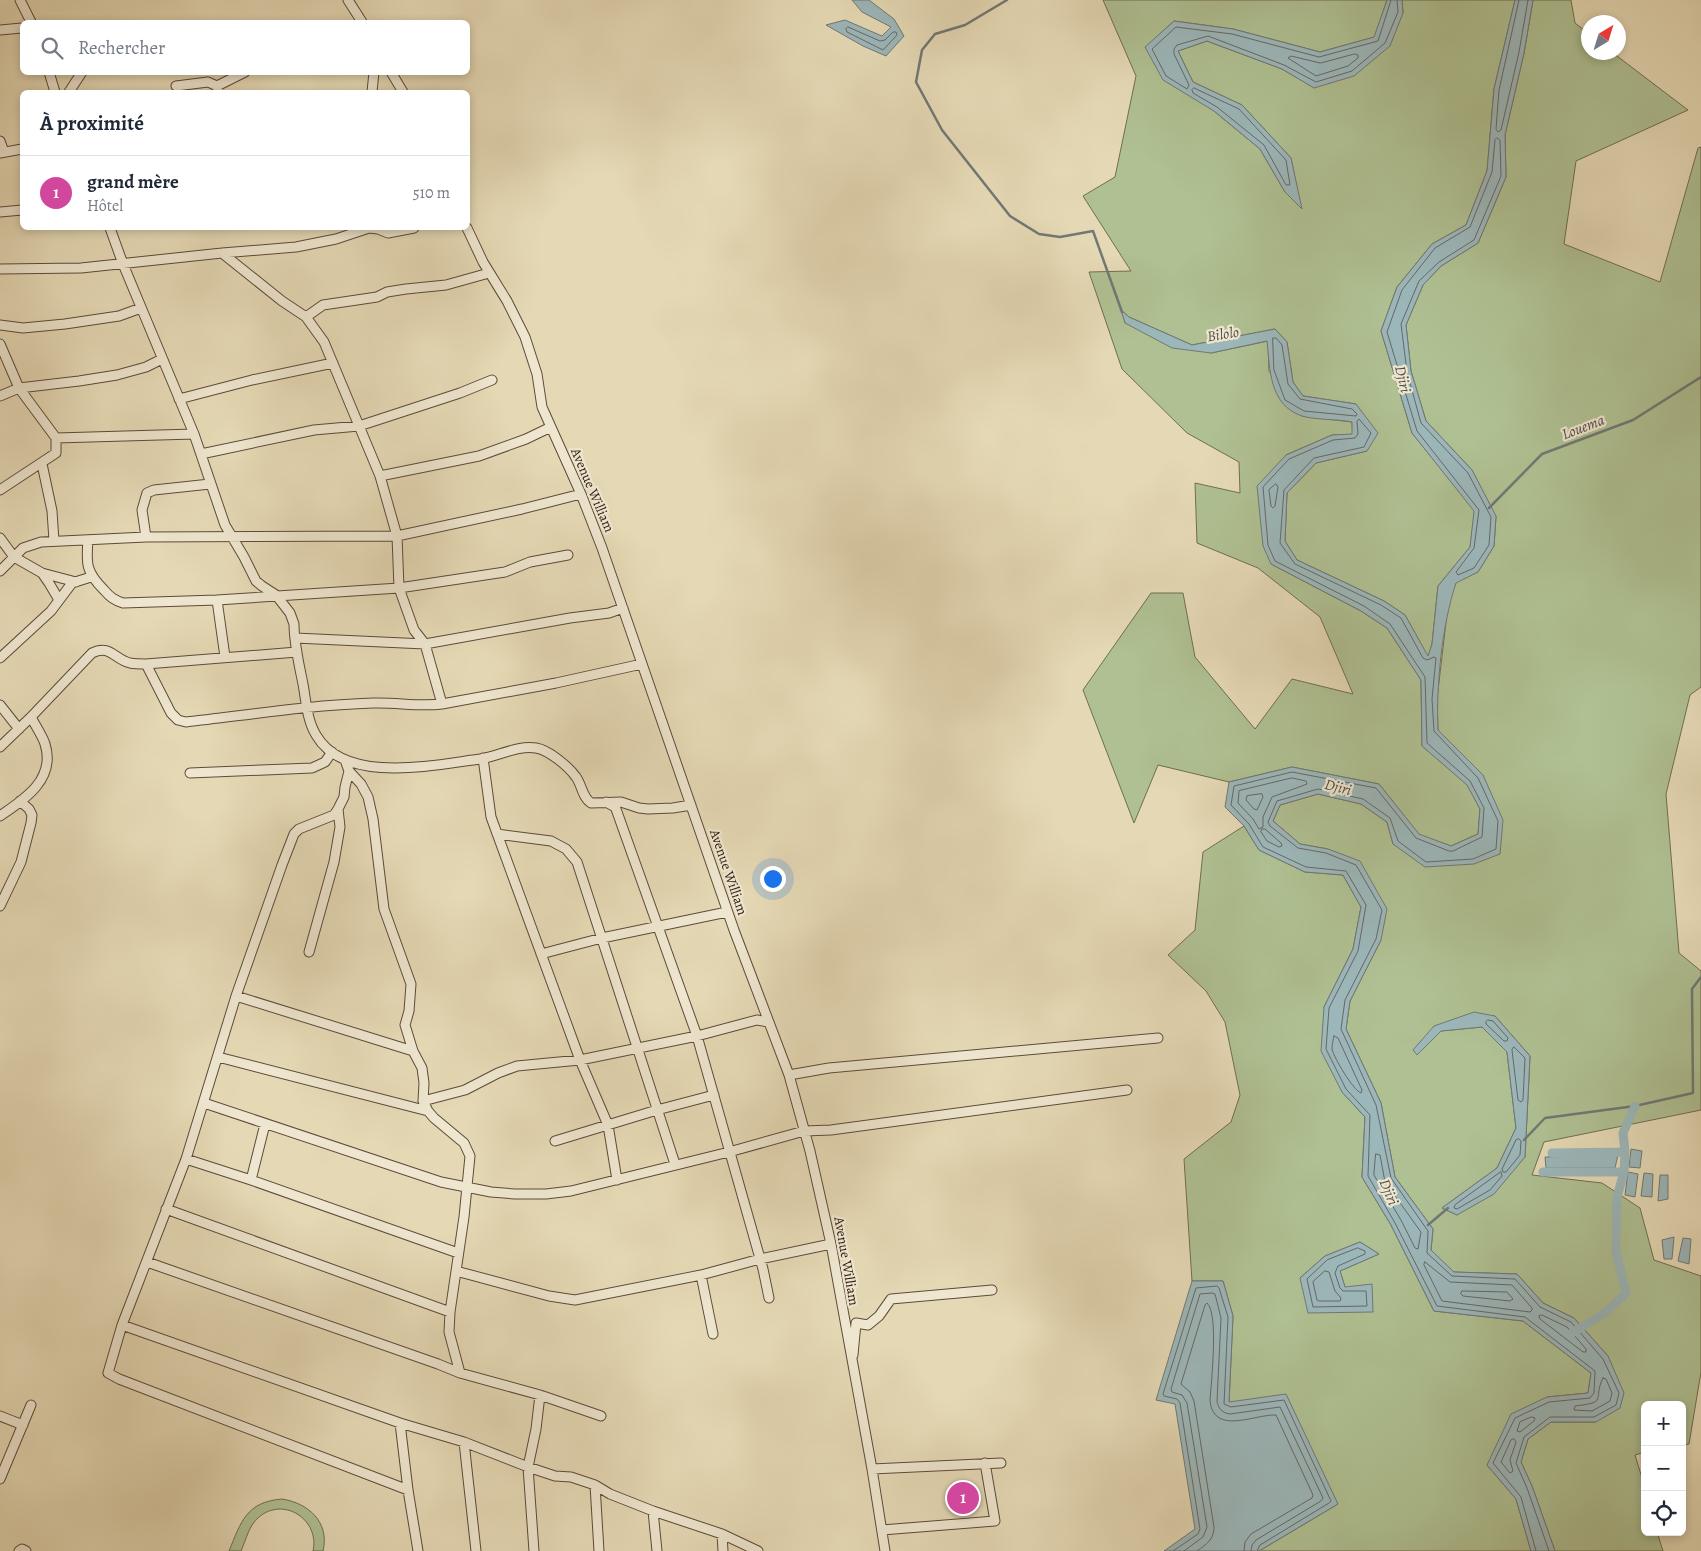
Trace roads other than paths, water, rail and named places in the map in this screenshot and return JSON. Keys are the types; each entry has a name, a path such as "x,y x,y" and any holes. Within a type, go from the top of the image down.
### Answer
{"street":[{"path":"20,0 30,20"},
{"path":"348,0 361,20"},
{"path":"0,30 20,28"},
{"path":"50,75 54,90"},
{"path":"70,90 80,75"},
{"path":"176,86 208,82 218,89 240,75"},
{"path":"372,90 374,75"},
{"path":"393,75 402,90"},
{"path":"0,142 2,152 20,149"},
{"path":"0,212 20,210"},
{"path":"111,230 194,434 225,526 256,581 276,595 290,613 294,624 307,707 317,738 332,752 345,760 380,769 483,758 522,749 538,748 567,767 577,778 588,801 595,804 622,802 648,809 691,805"},
{"path":"0,269 81,268 313,245 362,230"},
{"path":"380,230 388,233 404,230"},
{"name":"Avenue William","path":"468,230 489,273 507,301 525,337 537,374 542,407 602,548 728,912 789,1075 831,1244 885,1551"},
{"path":"222,253 282,301 306,317 324,342 380,476 397,536 399,588 414,630 425,644 442,704"},
{"path":"306,317 323,305 377,297 387,292 446,285 489,273"},
{"path":"0,325 23,328 65,324 119,316 141,308"},
{"path":"0,344 19,388 56,438 56,453 0,490"},
{"path":"0,396 19,388 79,382 117,375 146,367 162,359"},
{"path":"179,399 252,380 333,363"},
{"path":"201,454 314,430 360,426 460,393 492,380"},
{"path":"380,476 479,456 551,428"},
{"path":"56,438 194,434"},
{"path":"42,464 52,511 54,541"},
{"path":"146,537 142,510 147,493 154,490 210,484"},
{"path":"0,571 23,548 31,544 54,541 146,537 397,536 522,509 580,494"},
{"path":"0,538 14,557 42,573 76,582"},
{"path":"88,540 87,563 91,577 113,600 123,603 217,600 399,588 505,572 530,562 568,555"},
{"path":"42,573 59,600"},
{"path":"0,658 51,611 72,583 91,577"},
{"path":"217,600 225,657"},
{"path":"295,638 425,644 570,618 609,613 623,608"},
{"path":"0,747 92,653 100,649 111,651 130,663 146,664 297,652"},
{"path":"146,664 171,712 178,720 186,722 307,707 373,703 426,706 442,704 556,683 642,664"},
{"path":"0,705 18,729"},
{"path":"0,816 43,780 48,766 45,743 31,717"},
{"path":"190,774 312,768 325,762 332,752"},
{"path":"483,758 491,816 580,1060 608,1126 617,1180"},
{"path":"345,760 349,771 361,784 368,797 374,819 384,909 411,984 409,1011 405,1025 413,1051 422,1068 424,1101 428,1111"},
{"path":"349,771 344,797 334,814 308,824 294,834 236,996 186,1159 122,1325 108,1373 408,1490"},
{"path":"0,906 21,862 31,823 32,815 29,809 20,801"},
{"path":"606,802 616,809 698,1036 760,1259 769,1298"},
{"path":"309,952 335,854 340,827 338,809"},
{"path":"497,834 551,841 566,849 576,862 675,1164"},
{"path":"541,954 602,938 728,912"},
{"path":"236,996 413,1051"},
{"path":"424,1101 465,1090 498,1073 517,1066 580,1060 698,1036 757,1020 768,1022"},
{"path":"789,1075 829,1068 1158,1038"},
{"path":"218,1057 428,1111 455,1134 467,1149 470,1156 467,1188 449,1332 460,1373"},
{"path":"204,1103 441,1182 467,1188 515,1194 546,1194 571,1191 617,1180 804,1131 831,1130 1127,1090"},
{"path":"555,1141 714,1095"},
{"path":"251,1180 265,1124"},
{"path":"186,1159 458,1253"},
{"path":"166,1209 450,1312"},
{"path":"456,1271 549,1296 575,1300 701,1275 760,1259 831,1244"},
{"path":"147,1262 460,1373 601,1416"},
{"path":"701,1275 713,1334"},
{"path":"852,1363 856,1323 868,1325 878,1316 891,1299 992,1290"},
{"path":"122,1325 400,1423 464,1442 528,1467 555,1476 571,1477 595,1485 610,1494 653,1511 722,1534 758,1551"},
{"path":"534,1551 528,1467 536,1429 540,1396"},
{"path":"0,1479 31,1405"},
{"path":"0,1416 23,1425"},
{"path":"400,1423 418,1551"},
{"path":"464,1442 476,1551"},
{"path":"882,1530 995,1521 985,1463"},
{"path":"872,1469 1001,1463"},
{"path":"595,1485 599,1551"},
{"path":"653,1511 657,1551"},
{"path":"722,1534 723,1551"},
{"path":"19,1551 26,1551"}],"water":[{"path":"852,0 869,0 894,19 904,36 886,56 863,46 826,25 845,20 882,36 891,27 862,12"},
{"path":"1387,0 1402,0 1403,13 1390,46 1354,76 1314,88 1282,69 1207,41 1178,51 1193,82 1242,105 1291,158 1302,209 1285,192 1260,149 1214,111 1163,80 1145,47 1174,21 1233,29 1320,52 1374,37"},
{"name":"Djiri","path":"1515,0 1533,0 1524,53 1505,135 1506,177 1478,243 1441,266 1423,285 1406,325 1411,371 1426,421 1472,470 1496,516 1494,546 1478,572 1456,583 1451,600 1439,675 1438,730 1483,775 1503,820 1500,854 1474,864 1425,867 1393,844 1387,822 1361,804 1318,794 1280,805 1273,821 1300,844 1328,849 1360,861 1387,909 1381,940 1350,1001 1346,1029 1381,1103 1395,1177 1433,1229 1431,1250 1454,1272 1517,1274 1543,1303 1574,1318 1608,1356 1624,1393 1620,1408 1596,1422 1551,1422 1528,1439 1521,1462 1532,1486 1555,1551 1531,1551 1516,1499 1487,1465 1511,1414 1547,1397 1588,1393 1591,1373 1523,1321 1434,1311 1391,1225 1362,1177 1365,1117 1342,1092 1321,1051 1324,1007 1353,949 1361,907 1343,875 1305,872 1259,850 1244,826 1225,807 1229,782 1292,767 1379,784 1419,834 1451,846 1478,834 1480,809 1467,785 1422,746 1421,680 1387,628 1361,611 1271,564 1263,546 1257,486 1286,455 1332,435 1352,434 1352,422 1302,416 1291,411 1283,404 1273,385 1267,341 1211,353 1172,348 1125,323 1121,310 1129,317 1192,345 1275,329 1287,342 1293,382 1303,396 1356,404 1378,433 1367,451 1316,463 1287,493 1285,541 1297,560 1384,601 1405,615 1428,656 1432,644 1438,586 1470,547 1474,511 1412,433 1381,331 1397,287 1432,244 1466,225 1487,171 1494,89"},
{"path":"1474,1012 1495,1016 1530,1056 1525,1157 1494,1194 1457,1215 1442,1208 1497,1168 1516,1128 1507,1052 1482,1027 1441,1031 1417,1055 1413,1050 1434,1026"},
{"path":"1631,1149 1642,1151 1640,1168 1629,1167"},
{"path":"1618,1155 1615,1168 1546,1168 1545,1157"},
{"path":"1628,1172 1638,1174 1635,1197 1625,1195"},
{"path":"1644,1173 1653,1174 1652,1197 1641,1196"},
{"path":"1660,1175 1668,1175 1668,1199 1658,1201"},
{"path":"1674,1237 1672,1259 1664,1259 1662,1240"},
{"path":"1683,1238 1691,1239 1689,1264 1678,1261"},
{"path":"1360,1242 1379,1254 1340,1271 1345,1287 1372,1284 1373,1312 1308,1313 1300,1278 1325,1256"},
{"path":"1192,1281 1223,1281 1233,1316 1229,1402 1286,1394 1338,1504 1259,1551 1164,1551 1195,1529 1175,1404 1156,1400"}],"waterway":[{"name":"Bilolo","path":"1007,0 965,25 935,34 922,50 916,82 942,130 1010,216 1039,234 1060,237 1093,231 1122,312"},
{"name":"Louema","path":"1489,508 1542,454 1633,420 1701,377"},
{"path":"1524,1140 1545,1118 1635,1106 1693,1093 1692,989 1701,977"},
{"path":"1572,1333 1605,1313 1626,1293 1616,1251 1617,1197 1624,1172 1625,1152 1623,1133 1635,1106"},
{"path":"1552,1153 1625,1152"},
{"path":"1543,1172 1624,1172"},
{"path":"1428,1225 1448,1208"}],"place":[{"name":"grand mère","path":"963,1498"}]}
